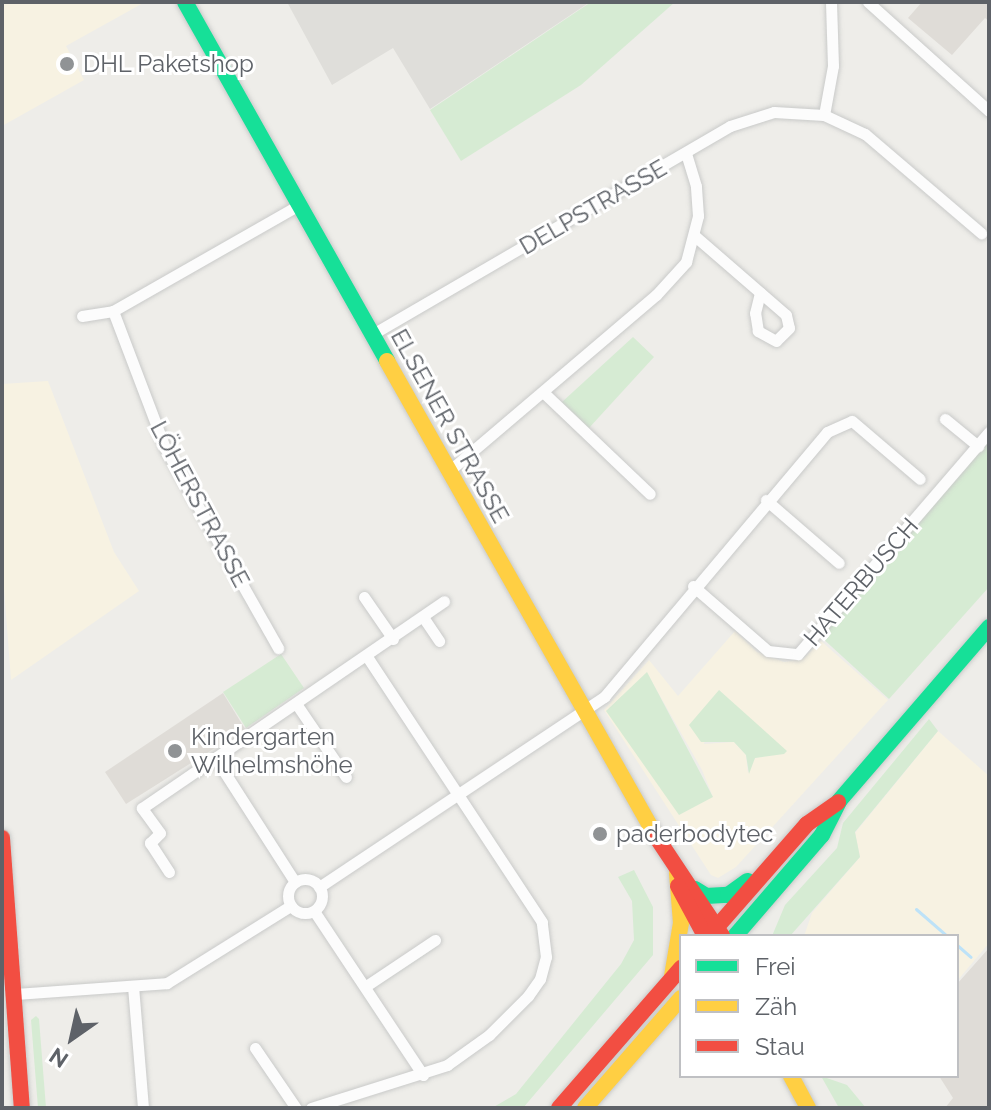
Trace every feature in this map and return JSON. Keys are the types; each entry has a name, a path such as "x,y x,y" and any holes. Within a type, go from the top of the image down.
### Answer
{"street":[{"name":"ELSENER STRASSE","path":"185,2 677,878 713,934"},
{"path":"824,115 833,66 831,2"},
{"path":"868,2 989,111"},
{"name":"DELPSTRASSE","path":"371,335 750,118 784,111 824,115 865,134 981,233"},
{"path":"449,471 544,393 673,279 696,237 696,186 686,153"},
{"path":"82,316 113,311 299,205"},
{"path":"696,237 760,293"},
{"name":"LÖHERSTRASSE","path":"113,311 165,448 278,648"},
{"path":"544,393 650,494"},
{"path":"945,419 978,446"},
{"path":"319,887 457,792 604,697 693,586 827,432 852,421 920,479"},
{"name":"HATERBUSCH","path":"693,586 768,651 798,654 989,432"},
{"name":"HATERBUSCH","path":"766,500 839,563"},
{"path":"364,597 393,639"},
{"path":"169,872 150,843 160,833 142,808 297,705 444,601"},
{"path":"423,617 439,641"},
{"path":"713,934 807,824 839,801 989,627"},
{"path":"311,1108 423,1075 470,1049 508,1017 540,979 546,957 542,922 367,657"},
{"path":"297,705 346,777"},
{"path":"216,759 295,882"},
{"path":"737,934 822,835 839,801"},
{"path":"2,838 22,1108"},
{"path":"695,889 706,896 728,895 766,870"},
{"name":"ELSENER STRASSE","path":"677,878 695,889 713,934"},
{"path":"677,878 680,934"},
{"path":"310,880 319,887 322,897 314,911 304,914 290,906 287,895 295,882 310,880"},
{"path":"14,994 133,986 175,979 290,906"},
{"path":"314,911 423,1075"},
{"path":"366,986 435,940"},
{"path":"559,1108 676,973 679,947"},
{"path":"133,986 143,1108"},
{"path":"585,1108 679,1000"},
{"path":"664,1017 679,1009"},
{"path":"255,1048 296,1108"},
{"path":"792,1078 808,1108"}],"shaded area":[{"path":"2,2 145,2 66,46 84,80 2,126"},
{"path":"287,2 590,2 430,109 393,48 332,85"},
{"path":"922,2 989,2 989,21 985,18 952,55 908,18"},
{"path":"48,381 114,552 139,591 11,680 2,562 2,384"},
{"path":"735,631 757,652 784,662 803,659 821,641 888,700 736,867 718,878 711,875 604,710 649,660 678,696","holes":["647,673 702,770 713,797 606,711","719,690 781,752 755,758 748,773 746,755 734,742 704,744"]},
{"name":"Kindergarten Wilhelmshöhe","path":"223,693 245,729 126,804 105,772"},
{"path":"938,731 989,776 989,943 959,979 959,934 805,934 812,913 860,857 855,833"},
{"path":"989,948 989,1108 945,1108 953,1098 940,1078 959,1078 959,982"}],"green space":[{"path":"591,2 675,2 581,85 461,161 430,110"},
{"path":"633,337 654,357 589,428 562,402"},
{"path":"989,441 989,587 889,699 820,636"},
{"path":"281,654 304,688 246,728 223,692"},
{"path":"647,672 713,797 679,815 606,711"},
{"path":"719,690 787,751 755,758 749,774 746,755 734,742 701,742 689,725"},
{"path":"929,719 938,731 855,832 860,857 792,934 773,934 785,905 837,848 843,823"},
{"path":"634,870 653,907 653,955 523,1108 492,1108 516,1094 621,964 634,940 632,901 618,877"},
{"path":"36,1016 39,1019 46,1108 38,1108 31,1020"},
{"path":"822,1078 847,1085 866,1108 839,1108"}],"waterway":[{"path":"916,909 945,934"},
{"path":"959,947 971,957"}],"traffic: fast":[{"path":"185,2 387,361"},
{"path":"737,934 822,835 839,801 989,627"},
{"path":"695,889 706,896 728,895 747,881"}],"traffic: slow":[{"path":"387,361 657,838"},
{"path":"677,873 679,934"},
{"path":"672,976 679,935"},
{"path":"585,1108 679,1000"},
{"path":"792,1078 808,1108"}],"traffic: jam":[{"path":"711,934 807,824 838,802"},
{"path":"2,838 22,1108"},
{"path":"657,838 721,934"},
{"path":"678,886 704,934"},
{"path":"559,1108 679,970"}],"place":[{"name":"DHL Paketshop","path":"67,64"},
{"name":"Kindergarten Wilhelmshöhe","path":"175,751"},
{"name":"paderbodytec","path":"600,834"}]}
